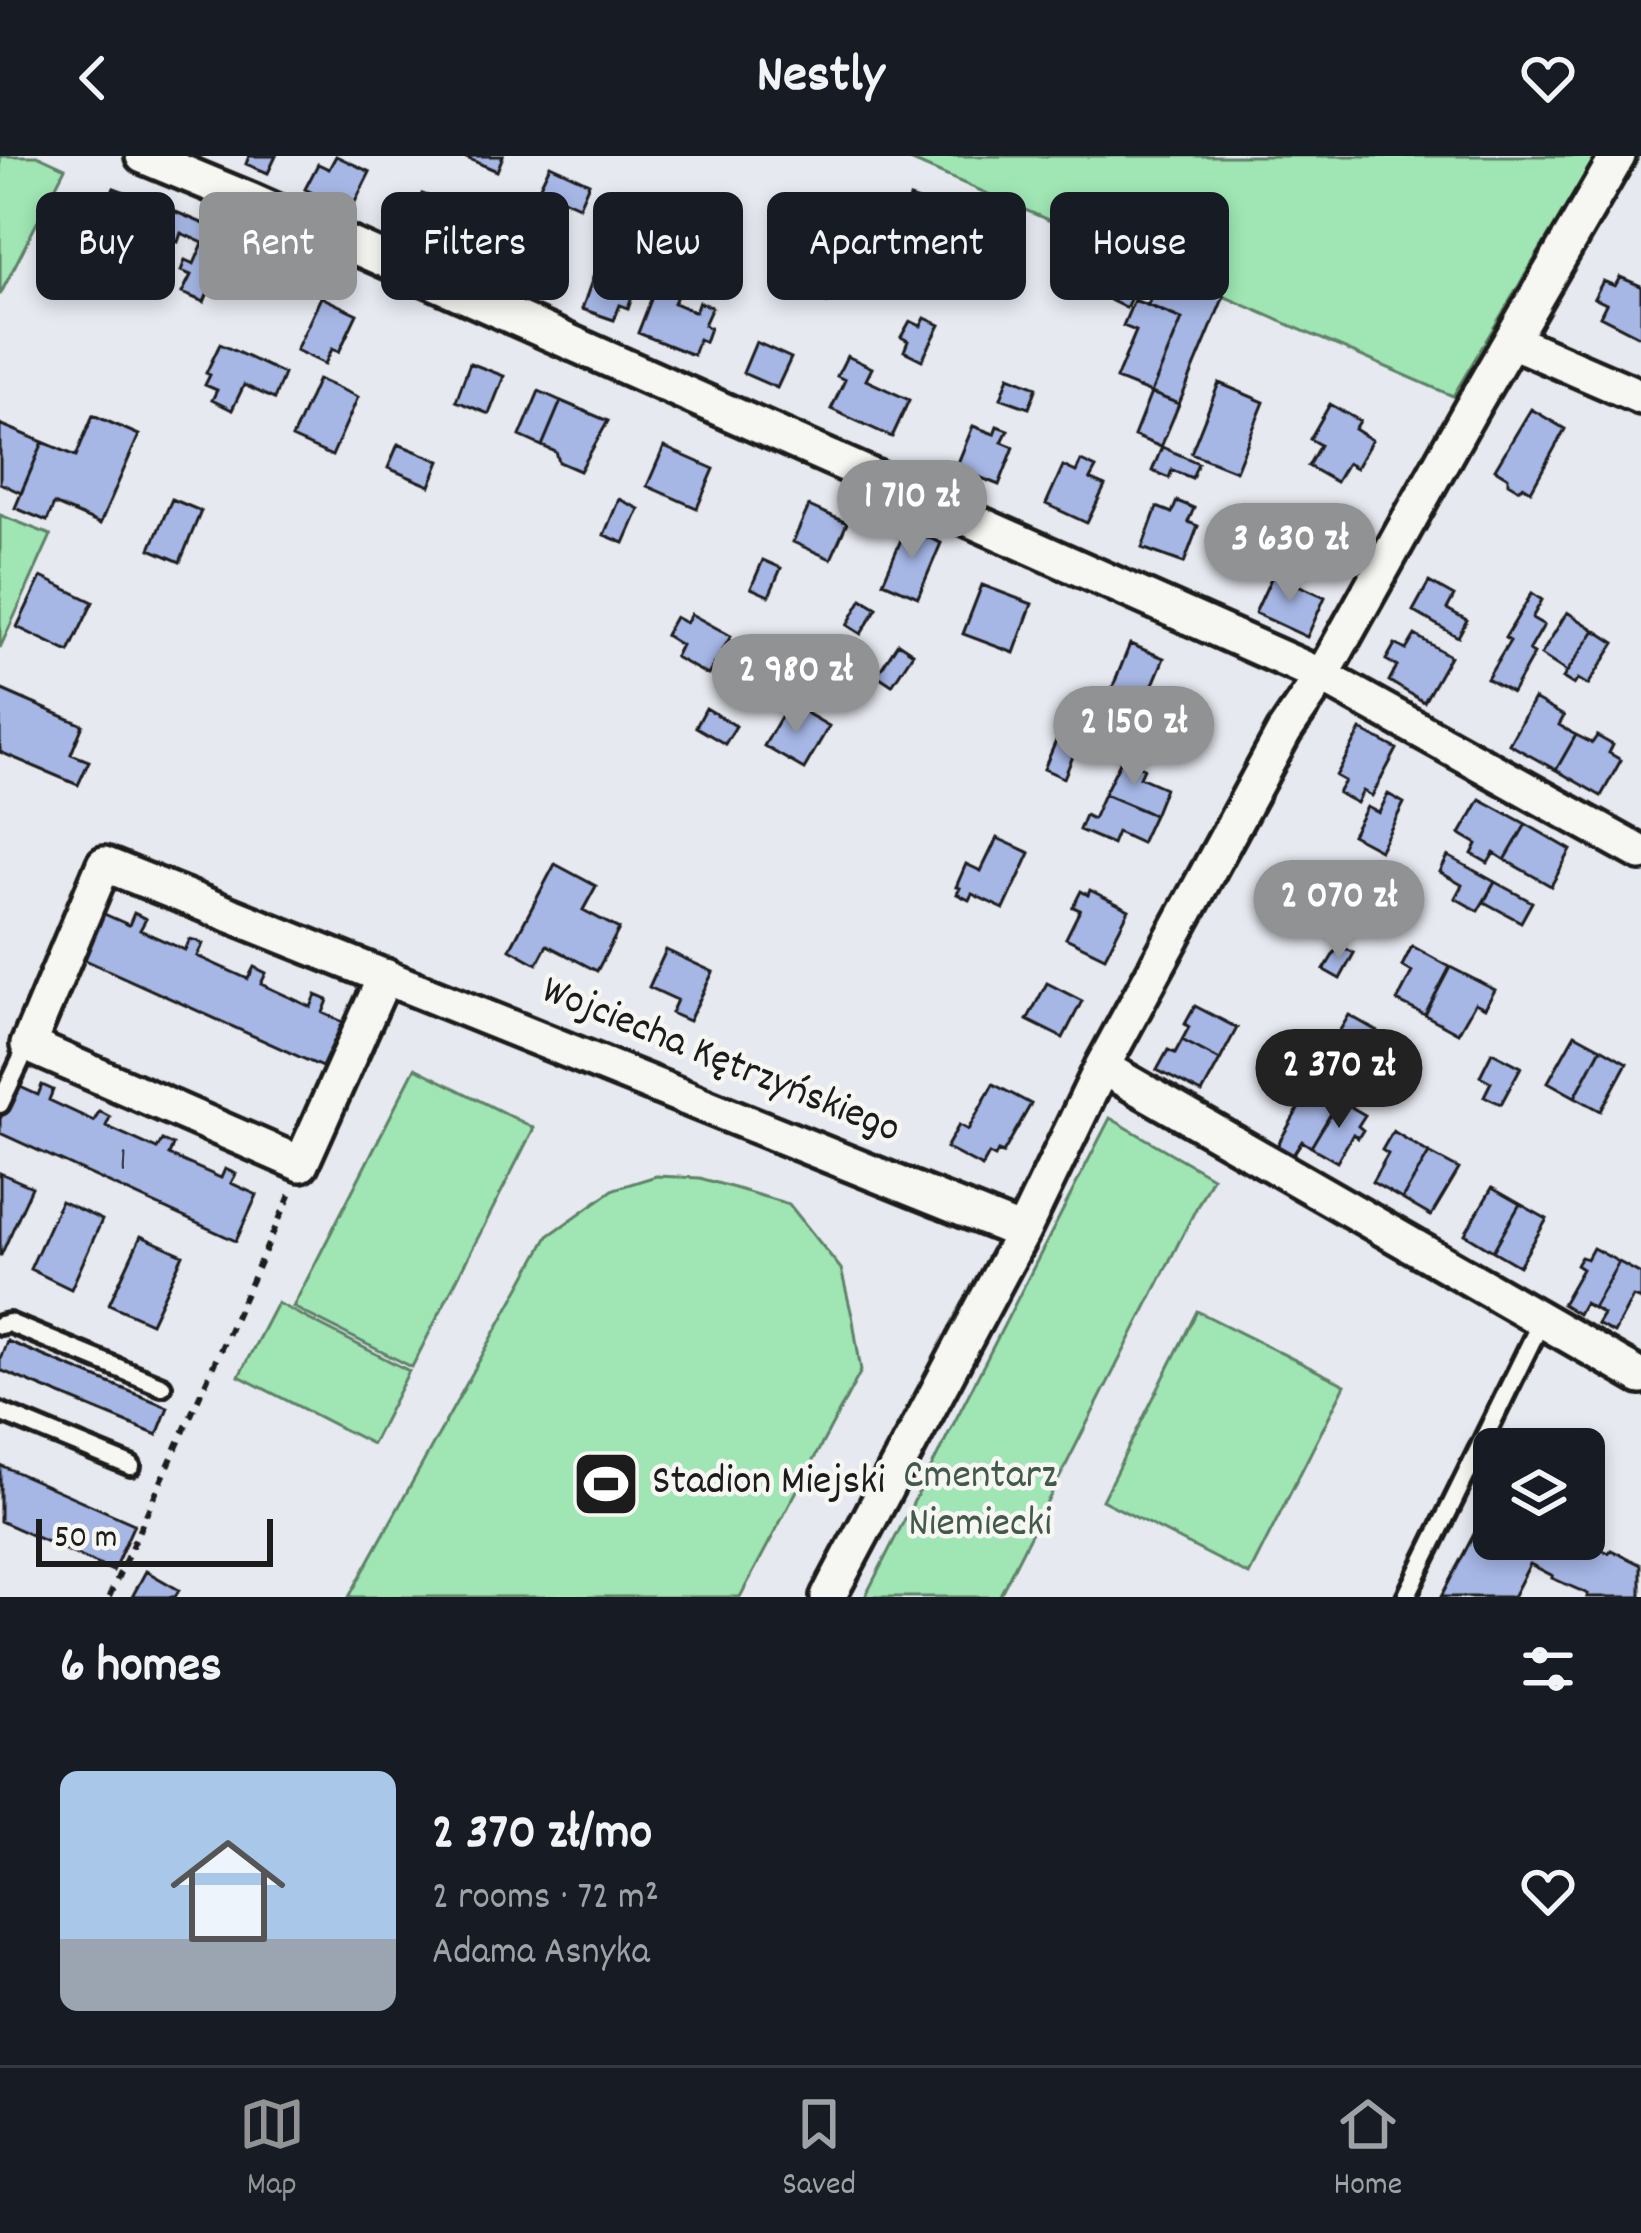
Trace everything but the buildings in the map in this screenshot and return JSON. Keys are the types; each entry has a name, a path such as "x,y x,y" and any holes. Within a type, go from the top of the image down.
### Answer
{"street":[{"path":"143,156 1322,676 1641,853"},
{"path":"828,1597 1022,1233 1102,1067 1284,732 1322,676 1618,156"},
{"path":"1512,341 1641,397"},
{"name":"Wojciecha Kętrzyńskiego","path":"28,1045 104,864 1022,1233"},
{"path":"28,1045 301,1165 386,976"},
{"path":"1102,1067 1641,1377"}],"lane":[{"path":"0,1104 28,1045"},
{"path":"1406,1597 1542,1320"},
{"path":"0,1325 9,1323 162,1386"},
{"path":"0,1412 131,1466"}],"path":[{"path":"109,1597 301,1165"}],"green space":[{"path":"0,156 39,156 65,168 53,192 36,192 36,225 0,295"},
{"path":"901,156 1596,156 1453,396 1229,299 1229,192 1050,192 1050,221 1026,210 1026,192 984,192"},
{"path":"0,515 51,535 0,648"},
{"path":"415,1068 534,1128 412,1367 293,1307"},
{"name":"Cmentarz Niemiecki","path":"1110,1118 1212,1177 999,1597 865,1597"},
{"name":"Stadion Miejski","path":"656,1176 700,1178 789,1204 841,1269 853,1320 861,1371 740,1597 349,1597 548,1236 614,1189"},
{"path":"277,1303 409,1371 372,1444 239,1376"},
{"path":"1197,1311 1345,1385 1249,1575 1102,1500"}],"place":[{"name":"Stadion Miejski","path":"606,1484"}]}
